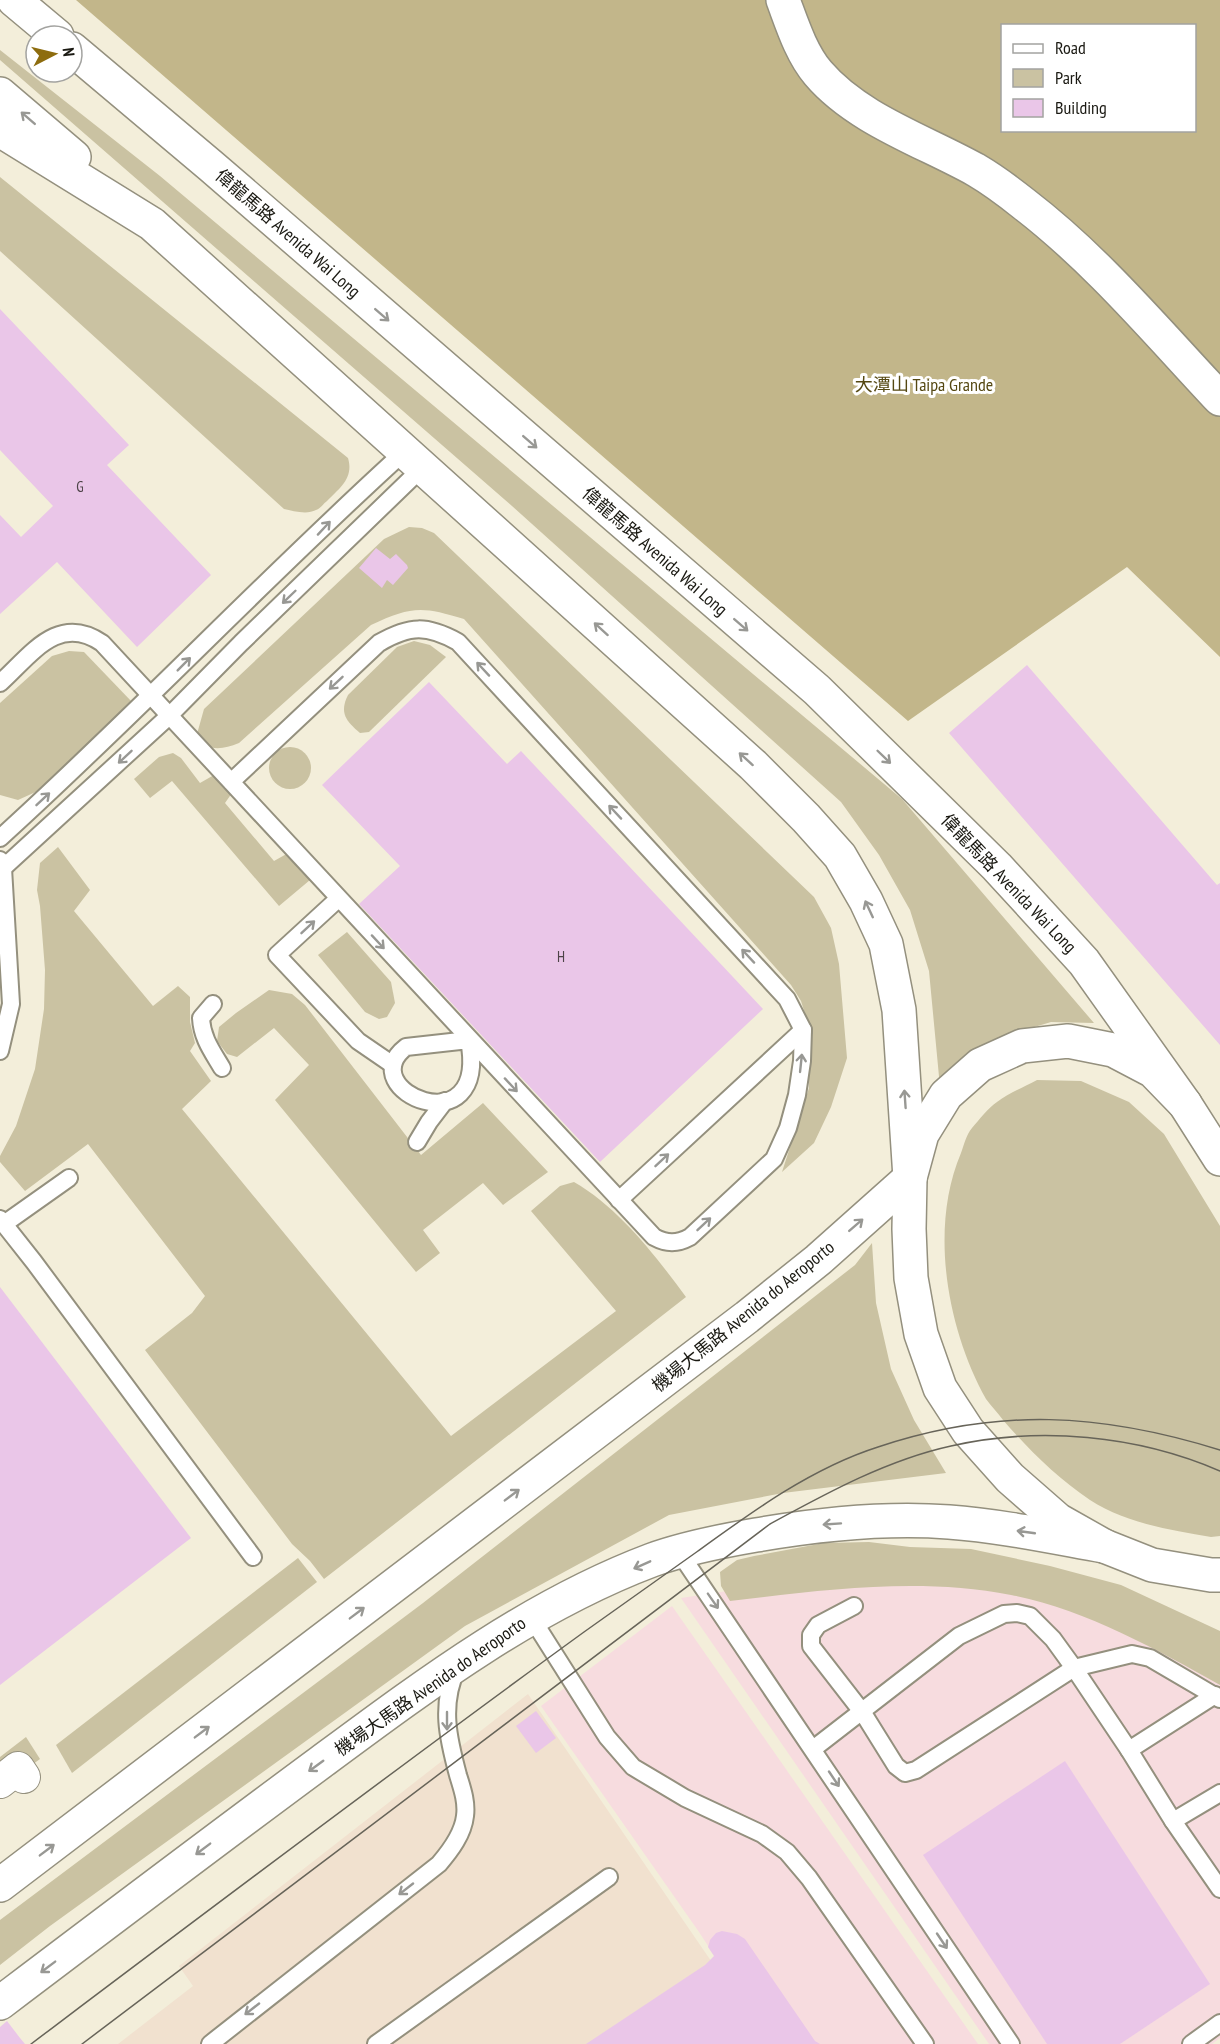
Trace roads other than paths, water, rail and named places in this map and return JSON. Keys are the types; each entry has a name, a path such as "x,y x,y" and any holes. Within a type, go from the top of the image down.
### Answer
{"main road":[{"path":"14,0 43,24"},
{"path":"783,0 799,40 817,72 839,94 895,129 977,171 1024,203 1076,247 1220,399"},
{"path":"0,5 25,24"},
{"name":"偉龍馬路 Avenida Wai Long","path":"84,59 211,166 816,690 997,867 1084,962 1199,1114"},
{"path":"84,69 211,166"},
{"path":"0,94 152,224 753,765 840,856 866,901 886,944 899,1010 910,1178 911,1278 921,1334 940,1388 968,1431 1010,1478 1058,1520 1104,1546 1220,1595"},
{"path":"0,130 152,224"},
{"path":"910,1178 921,1134 946,1095 980,1065 1022,1046 1068,1041 1113,1050 1153,1071 1199,1114 1220,1159"},
{"name":"機場大馬路 Avenida do Aeroporto","path":"0,1885 747,1317 818,1260 910,1178"},
{"name":"機場大馬路 Avenida do Aeroporto","path":"0,2003 269,1800 421,1689 531,1617 560,1601 643,1564 721,1541 813,1525 888,1520 950,1522 984,1526 1104,1546"},
{"path":"1152,1565 1220,1575"}],"lane":[{"path":"0,838 151,697 338,513 413,460"},
{"path":"0,1051 11,1004 2,864 168,717 413,460"},
{"path":"0,683 50,638 63,633 77,632 90,635 102,644 618,1200 654,1237 662,1242 681,1242 690,1237 774,1159 788,1128 797,1095 802,1061 803,1030 788,999 458,642 440,632 418,629 397,633 379,643 231,782"},
{"path":"338,899 277,955 357,1041 393,1065"},
{"path":"213,1004 201,1018 202,1029 207,1044 222,1068"},
{"path":"618,1200 803,1030"},
{"path":"446,1101 433,1103 410,1096 401,1088 395,1077 393,1065 398,1053 406,1047 469,1040"},
{"path":"417,1142 446,1101 458,1094 467,1083 472,1070 469,1040"},
{"path":"69,1178 2,1222 253,1557"},
{"path":"679,1552 1011,2044"},
{"path":"854,1606 818,1625 811,1635 811,1646 863,1713 896,1766 905,1773 916,1770 1074,1668 1132,1654 1150,1658 1218,1697 1129,1750"},
{"path":"813,1749 863,1713 959,1636 1004,1614 1017,1613 1030,1616 1053,1639 1074,1668 1173,1821 1217,1879"},
{"path":"531,1617 607,1737 633,1767 685,1798 762,1834 787,1852 809,1878 925,2044"},
{"path":"213,2042 439,1864 451,1850 460,1833 466,1810 447,1738 449,1695 452,1679 459,1664"},
{"path":"1173,1821 1220,1793"},
{"path":"376,2044 609,1877"},
{"path":"1191,2044 1220,2024"}],"tram line":[{"path":"31,2044 584,1632 762,1506 830,1466 878,1447 922,1434 965,1425 1008,1421 1091,1422 1133,1428 1220,1450"},
{"path":"82,2044 770,1524 835,1489 927,1452 984,1440 1018,1436 1053,1436 1122,1442 1155,1449 1220,1471"}],"park label":[{"name":"大潭山 Taipa Grande","path":"924,384"}]}
